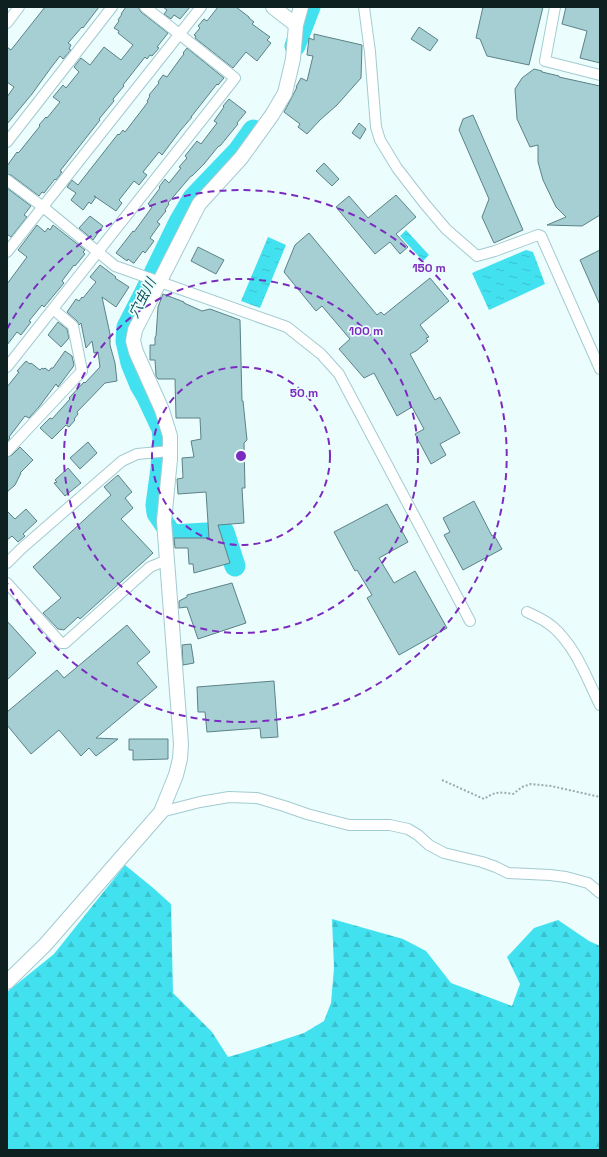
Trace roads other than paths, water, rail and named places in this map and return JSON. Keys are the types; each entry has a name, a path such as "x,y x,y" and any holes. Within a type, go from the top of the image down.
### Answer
{"street":[{"path":"7,23 19,7"},
{"path":"7,142 112,7"},
{"path":"7,367 235,78 145,7"},
{"path":"7,252 201,7"},
{"path":"273,7 296,25"},
{"path":"7,982 45,945 161,812 176,774 180,759 181,744 164,521 170,436 162,410 136,352 134,341 135,330 199,204 241,158 272,116 285,94 293,59 296,25 301,7"},
{"path":"364,7 370,52 376,127 380,140 397,168 446,229 478,256 538,235 541,236 600,368"},
{"path":"555,7 545,61 600,75"},
{"path":"7,180 43,207 115,266 287,327 320,354 339,374 470,621"},
{"path":"7,451 82,371 72,326 53,309"},
{"path":"7,563 122,461 136,454 170,451"},
{"path":"7,583 61,643 65,643 150,567 167,560"},
{"path":"526,612 553,627 564,638 579,661 600,705"},
{"path":"161,812 222,798 257,798 307,814 349,825 390,825 408,830 418,835 429,845 444,853 482,862 508,873 566,877 588,883 600,893"}],"water":[{"path":"406,230 429,255 423,261 400,236"},
{"path":"268,237 286,245 260,308 241,301"},
{"path":"526,250 533,252 545,284 489,310 472,273"}],"waterway":[{"name":"穴虫川","path":"295,46 310,7"},
{"name":"穴虫川","path":"235,566 224,532 172,535 157,513 156,505 163,438 162,429 140,385 131,363 126,341 127,327 179,222 193,198 238,151 253,130"}]}
